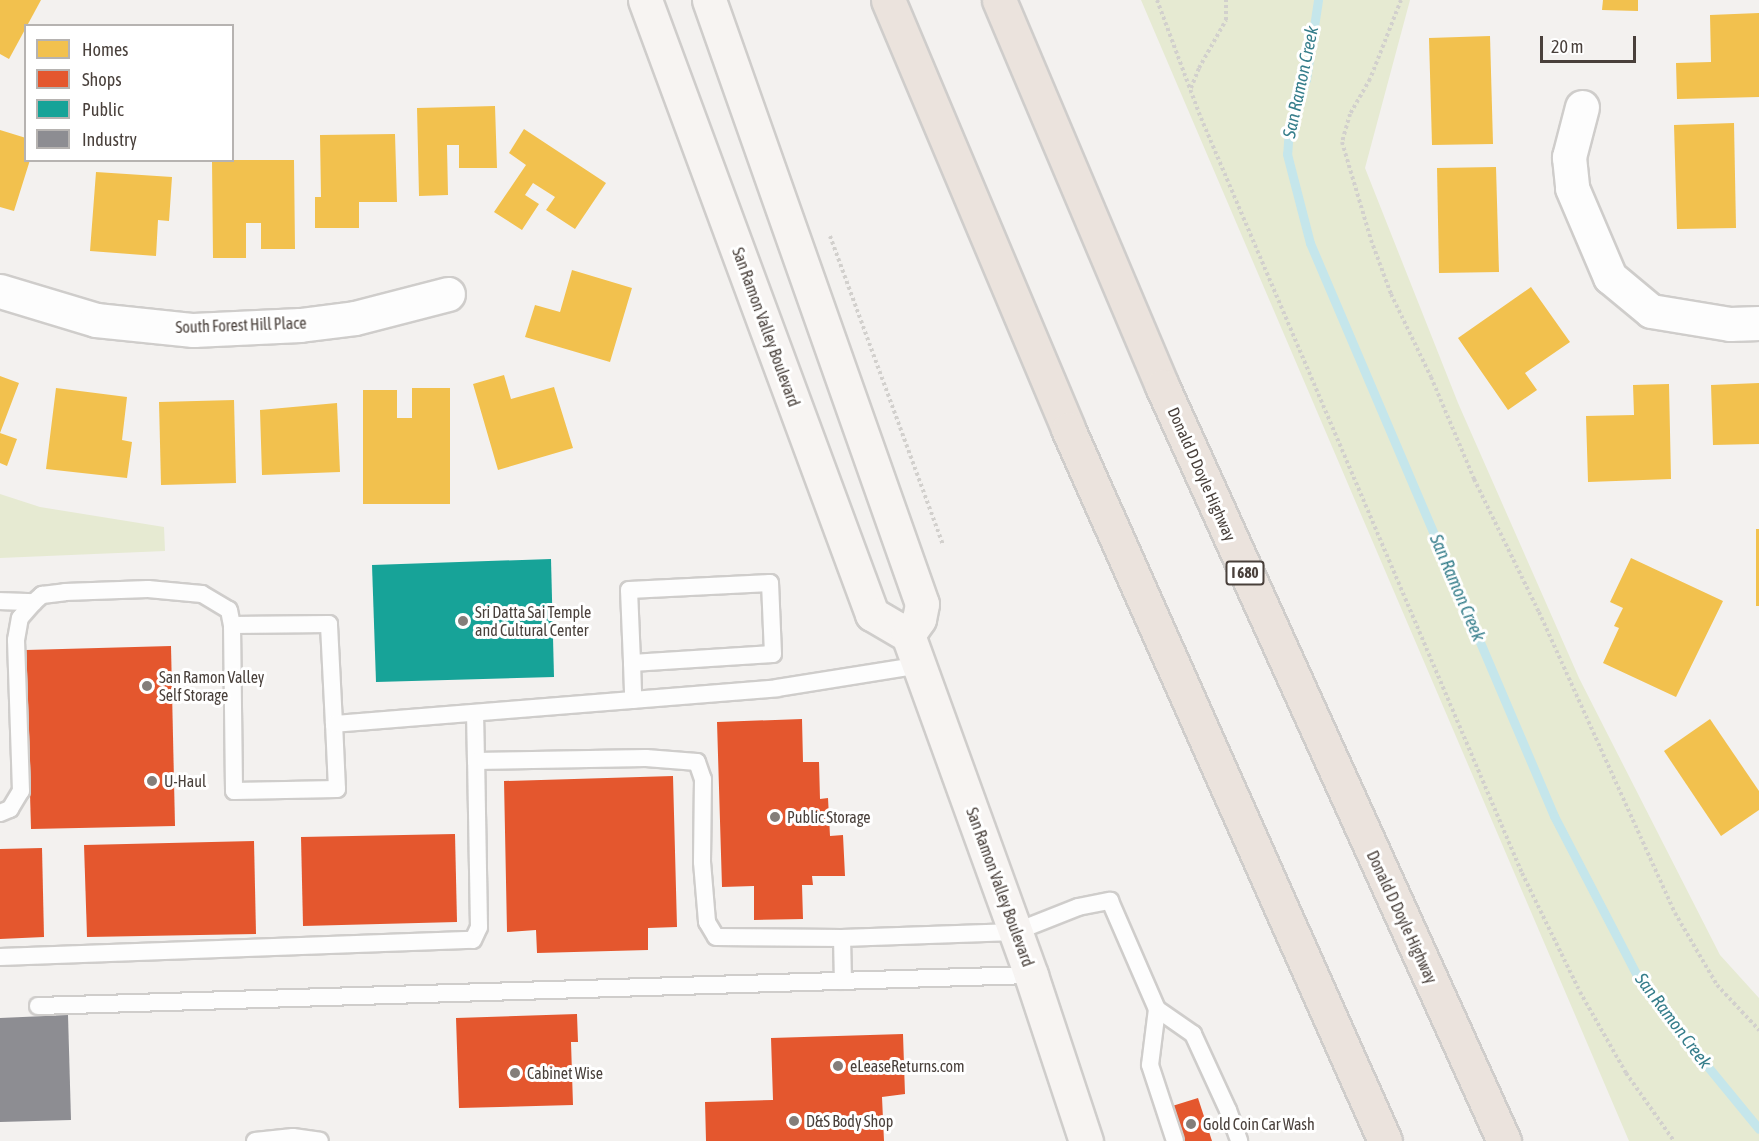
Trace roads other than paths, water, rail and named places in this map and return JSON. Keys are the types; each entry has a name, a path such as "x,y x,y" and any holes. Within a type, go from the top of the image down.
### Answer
{"highway":[{"path":"888,0 1068,429 1385,1141"},
{"name":"Donald D Doyle Highway","path":"999,0 1162,386 1504,1141"}],"main road":[{"name":"San Ramon Valley Boulevard","path":"645,0 872,614 908,635 920,665 1031,975 1086,1141"},
{"path":"709,0 922,604 919,619 908,635"}],"street":[{"path":"1582,107 1569,157 1572,188 1610,276 1650,311 1730,324 1759,323"},
{"name":"South Forest Hill Place","path":"0,291 96,320 193,330 300,325 355,318 448,294"}],"lane":[{"path":"632,663 773,654 770,583 629,590 633,700"},
{"path":"0,813 10,809 21,791 16,640 20,618 42,595 65,592 148,589 202,594 230,610 234,791 338,789 328,624 232,625"},
{"path":"0,601 34,602"},
{"path":"334,724 777,688 920,665"},
{"path":"0,957 473,940 479,927 475,712"},
{"path":"476,761 646,758 697,762 703,779 702,862 707,922 716,937 842,938 1016,932 1077,907 1110,901 1156,1009 1150,1065 1175,1141"},
{"path":"842,938 843,981"},
{"path":"38,1006 1031,975"},
{"path":"1156,1009 1193,1034 1228,1110 1239,1141"},
{"path":"255,1141 293,1137 320,1141"}],"waterway":[{"name":"San Ramon Creek","path":"1318,0 1306,79 1289,128 1287,154 1310,243 1554,816 1644,989 1759,1129"}],"place":[{"name":"Sri Datta Sai Temple and Cultural Center","path":"463,621"},
{"name":"San Ramon Valley Self Storage","path":"147,686"},
{"name":"U-Haul","path":"152,781"},
{"name":"Public Storage","path":"775,817"},
{"name":"eLeaseReturns.com","path":"838,1066"},
{"name":"Cabinet Wise","path":"515,1073"},
{"name":"D&S Body Shop","path":"794,1121"},
{"name":"Gold Coin Car Wash","path":"1191,1124"}]}
